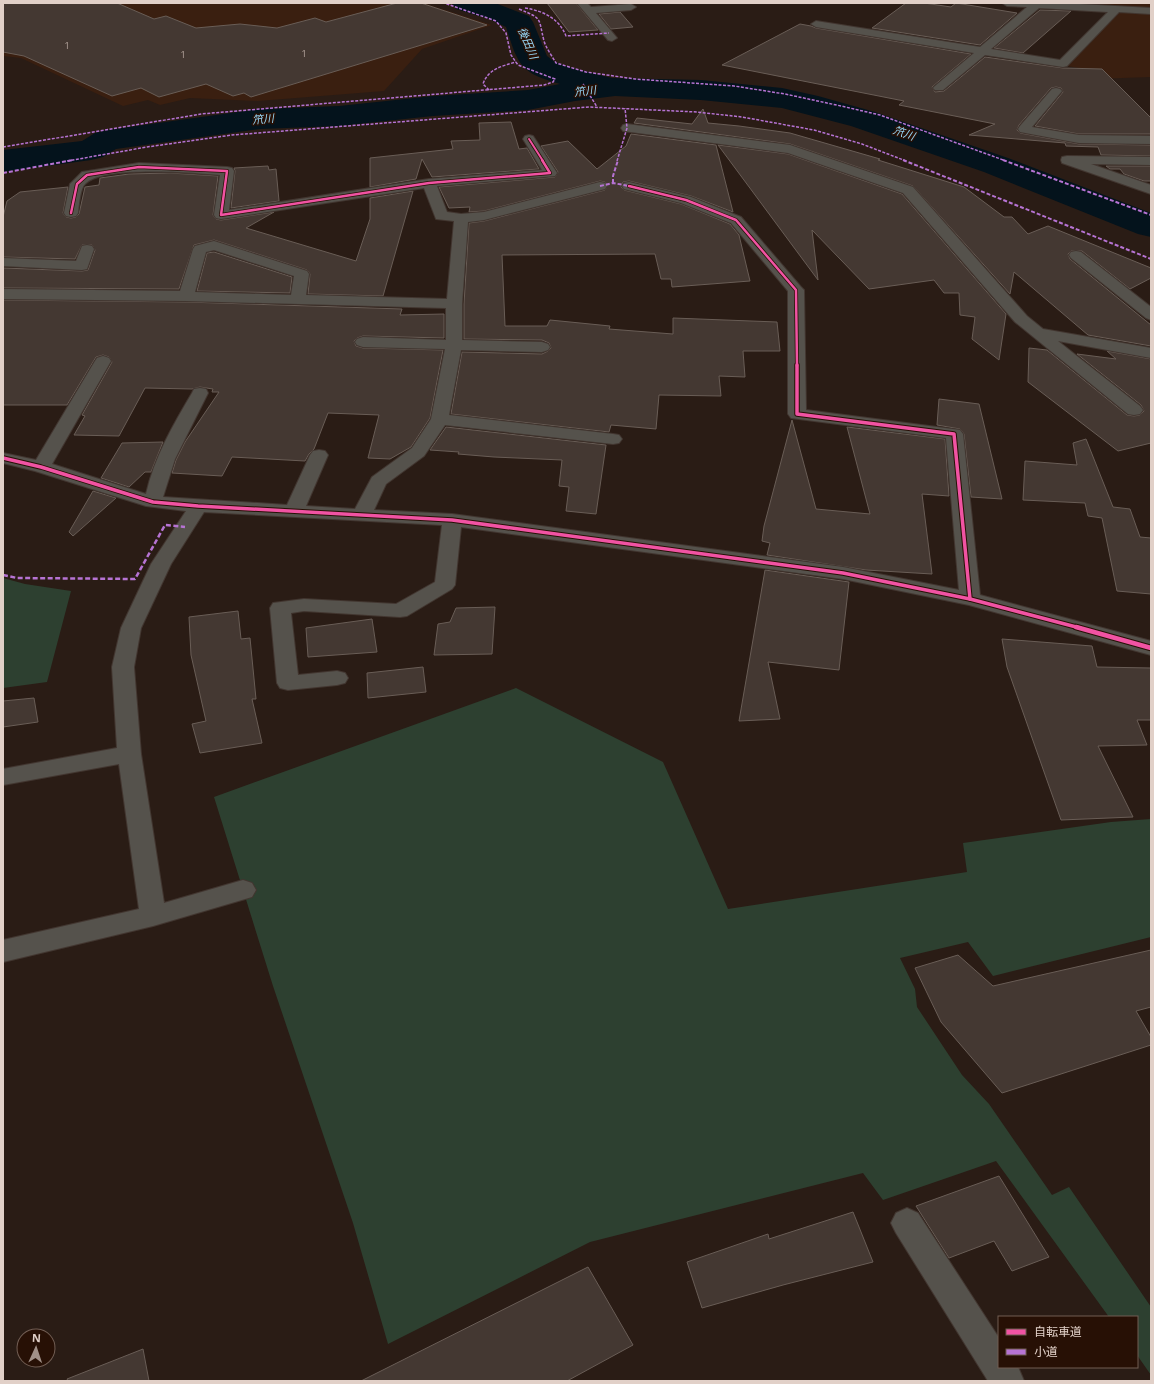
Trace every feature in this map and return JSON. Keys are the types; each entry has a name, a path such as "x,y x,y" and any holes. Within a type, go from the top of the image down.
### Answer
{"street":[{"path":"1007,3 1151,11"},
{"path":"939,88 1036,5"},
{"path":"586,7 631,6"},
{"path":"586,7 612,38"},
{"path":"816,24 1064,64 1116,9"},
{"path":"1056,92 1024,129 1079,139 1151,140"},
{"path":"627,128 790,149 908,190 1022,319 1134,410"},
{"path":"71,213 77,184 87,175 139,167 227,172 221,215 429,183 550,173 529,139"},
{"path":"1151,161 1067,160 1151,190"},
{"path":"429,183 441,216 460,218 484,216 600,186"},
{"path":"629,186 686,200 736,220 796,290 797,414 954,434 970,599"},
{"path":"362,515 378,481 418,452 440,419 454,345 454,304 460,218"},
{"path":"186,296 200,249 214,245 302,274 298,299"},
{"path":"71,295 87,250"},
{"path":"1076,255 1151,315"},
{"path":"3,262 82,266"},
{"path":"3,294 186,296 454,304"},
{"path":"1038,333 1151,353"},
{"path":"363,342 542,347"},
{"path":"41,467 103,361"},
{"path":"153,502 155,488 180,429 200,393"},
{"path":"440,419 613,439"},
{"path":"294,512 319,455"},
{"path":"3,458 41,467 153,502 294,512 452,520 843,573 970,599 1151,648"},
{"path":"153,916 129,754 123,667 131,628 161,564 198,506"},
{"path":"337,678 288,683 280,608 304,605 400,611 445,585 452,520"},
{"path":"3,777 129,754"},
{"path":"3,952 153,916 243,890"},
{"path":"907,1223 998,1367"},
{"path":"999,1368 1007,1381"}],"shaded area":[{"path":"3,3 423,3 492,25 422,49 384,91 258,101 190,98 160,105 148,100 123,106 21,58 3,56"},
{"path":"1036,3 1151,3 1151,9"},
{"path":"1120,11 1151,13 1151,77 1094,79 1085,69 1067,66"}],"green space":[{"path":"3,578 25,584 71,591 47,682 3,688"},
{"path":"516,688 663,762 728,909 967,872 963,843 1111,822 1151,819 1151,937 993,976 968,942 900,958 915,989 917,1007 962,1075 989,1104 1052,1195 1069,1187 1151,1307 1151,1375 1138,1356 1138,1316 1108,1316 996,1161 883,1200 863,1173 590,1242 388,1344 353,1223 273,986 214,797"}],"building":[{"path":"3,3 117,3 154,19 166,16 196,28 240,24 277,28 315,18 326,22 397,3 421,3 487,25 251,97 244,93 233,96 206,84 159,97 141,88 112,96 24,56 3,52"},
{"path":"547,3 576,3 598,30 569,32"},
{"path":"906,3 924,3 951,7 956,3 1017,13 980,45 872,28"},
{"path":"1040,10 1071,11 1023,53 994,48"},
{"path":"620,12 633,27 611,29 599,14"},
{"path":"800,24 971,54 932,87 935,92 944,91 985,57 1063,68 1102,69 1151,118 1151,134 1079,134 1035,126 1063,92 1061,88 1056,87 1051,88 1019,125 1017,130 1020,133 1079,144 1151,145 1151,156 1101,155 1098,147 1066,146 1065,143 969,135 995,124 899,105 904,101 722,65"},
{"path":"703,109 708,123 790,133 880,159 878,160 964,187 1004,217 1012,217 1028,234 1048,226 1151,268 1151,278 1130,289 1082,251 1071,251 1068,254 1070,259 1151,325 1151,346 1088,335 1014,272 1010,294 913,186 790,144 634,123 637,118 692,124"},
{"path":"511,122 519,149 527,148 539,169 432,177 422,159 416,179 370,187 370,158 453,149 451,141 480,140 479,123"},
{"path":"631,134 716,145 733,212 691,196 629,181 623,182 621,187 624,190 681,204 730,224 739,235 750,281 672,287 671,279 661,279 655,254 502,255 505,326 547,326 550,320 610,326 609,329 673,334 673,318 777,322 780,351 743,351 745,377 719,376 721,396 659,395 656,429 611,425 609,432 451,414 462,352 542,354 551,348 549,343 542,340 464,339 464,304 469,223 484,221 605,190 608,185 605,182 600,181 484,211 469,212 470,207 449,208 439,187 555,177 558,172 541,146 568,141 597,169 626,146"},
{"path":"718,145 788,154 902,194 1006,314 999,360 972,339 975,317 960,315 959,293 944,293 934,280 869,289 812,230 818,280"},
{"path":"268,166 269,170 276,169 279,201 231,208 235,171 234,168"},
{"path":"1106,166 1151,166 1151,181 1144,181 1124,174 1120,169 1110,169"},
{"path":"170,173 218,176 213,215 216,219 221,220 274,212 246,228 356,261 370,219 370,198 413,191 383,296 308,294 310,274 307,270 214,240 194,245 179,289 3,288 3,268 88,270 95,250 92,245 82,245 75,259 3,257 3,217 7,201 20,192 68,187 63,213 66,217 71,218 76,217 79,214 85,187 99,185 100,178 129,174"},
{"path":"214,252 292,277 290,293 197,291 207,253"},
{"path":"3,300 186,302 402,309 400,315 444,314 444,338 363,336 354,341 356,346 363,348 443,350 430,418 411,447 390,459 368,458 379,415 328,413 314,449 305,461 232,457 222,476 172,473 176,460 185,442 219,392 212,392 213,389 200,387 192,389 145,388 119,436 74,435 85,416 82,415 112,362 109,357 103,355 96,357 67,405 3,405"},
{"path":"1029,348 1047,350 1127,415 1134,416 1140,415 1144,411 1141,405 1077,354 1116,359 1107,351 1151,359 1151,443 1118,451 1028,382"},
{"path":"939,399 979,404 1002,499 971,497 964,434 960,429 937,425"},
{"path":"792,420 816,509 870,514 847,427 945,439 949,496 922,494 932,574 866,570 767,555 770,543 762,541 764,526"},
{"path":"446,427 606,445 596,514 566,511 569,487 559,486 562,460 494,457 430,450"},
{"path":"1086,439 1113,507 1130,509 1140,537 1151,538 1151,594 1117,591 1102,518 1088,516 1085,503 1023,500 1025,461 1077,465 1073,443"},
{"path":"163,442 151,472 145,472 129,487 101,478 122,443"},
{"path":"93,491 116,498 73,536 69,532"},
{"path":"765,570 849,582 839,670 768,662 780,719 739,721"},
{"path":"495,607 492,654 434,655 438,624 450,622 456,608"},
{"path":"238,611 241,639 250,638 256,699 252,699 262,743 200,753 192,724 206,721 191,655 189,617"},
{"path":"372,619 377,652 308,657 306,628"},
{"path":"1002,639 1092,646 1097,667 1151,668 1151,720 1137,720 1147,745 1098,746 1133,817 1061,820 1007,667"},
{"path":"423,667 426,692 368,698 367,673"},
{"path":"34,698 38,722 3,727 3,701"},
{"path":"1151,950 1151,1007 1136,1011 1151,1037 1151,1045 1002,1093 941,1022 915,968 958,955 993,986"},
{"path":"999,1176 1049,1257 1012,1271 994,1241 949,1258 916,1206"},
{"path":"853,1212 873,1262 702,1308 687,1262 768,1234 769,1239"},
{"path":"588,1267 633,1345 567,1381 361,1381"},
{"path":"143,1349 149,1381 68,1381 67,1379"}],"waterway":[{"name":"後田川","path":"466,3 499,13 519,22 532,57 535,62 544,69 571,78 607,86"},
{"name":"笊川","path":"3,161 91,150 107,140 260,119 339,116 433,106 528,100 575,91 615,87 701,90 782,98 807,103 863,119 996,165 1151,226"}],"marked path":[{"path":"3,147 201,114 544,85 553,82 555,79 518,65 511,55 506,33 496,21 444,3"},
{"path":"525,8 550,16 560,25 566,36 609,33"},
{"path":"519,9 536,16 542,26 544,42 556,63 586,72 635,79 734,86 785,94 880,115 1151,215"},
{"path":"489,90 483,84 488,74 496,68 516,62"},
{"path":"583,84 597,107"},
{"path":"3,173 147,147 232,135 589,107 697,112 742,117 814,130 862,144 1151,259"},
{"path":"613,183 613,176 627,128 625,108"},
{"path":"600,186 613,183 629,186"},
{"path":"3,575 17,578 135,579 165,525 185,527"}],"cycle path":[{"path":"71,213 77,184 87,175 139,167 227,171 221,215 429,183 550,173 529,139"},
{"path":"629,186 686,200 736,220 796,290 797,414 954,434 970,599"},
{"path":"3,458 41,467 153,502 198,506 452,520 843,573 970,599 1151,648"}]}
